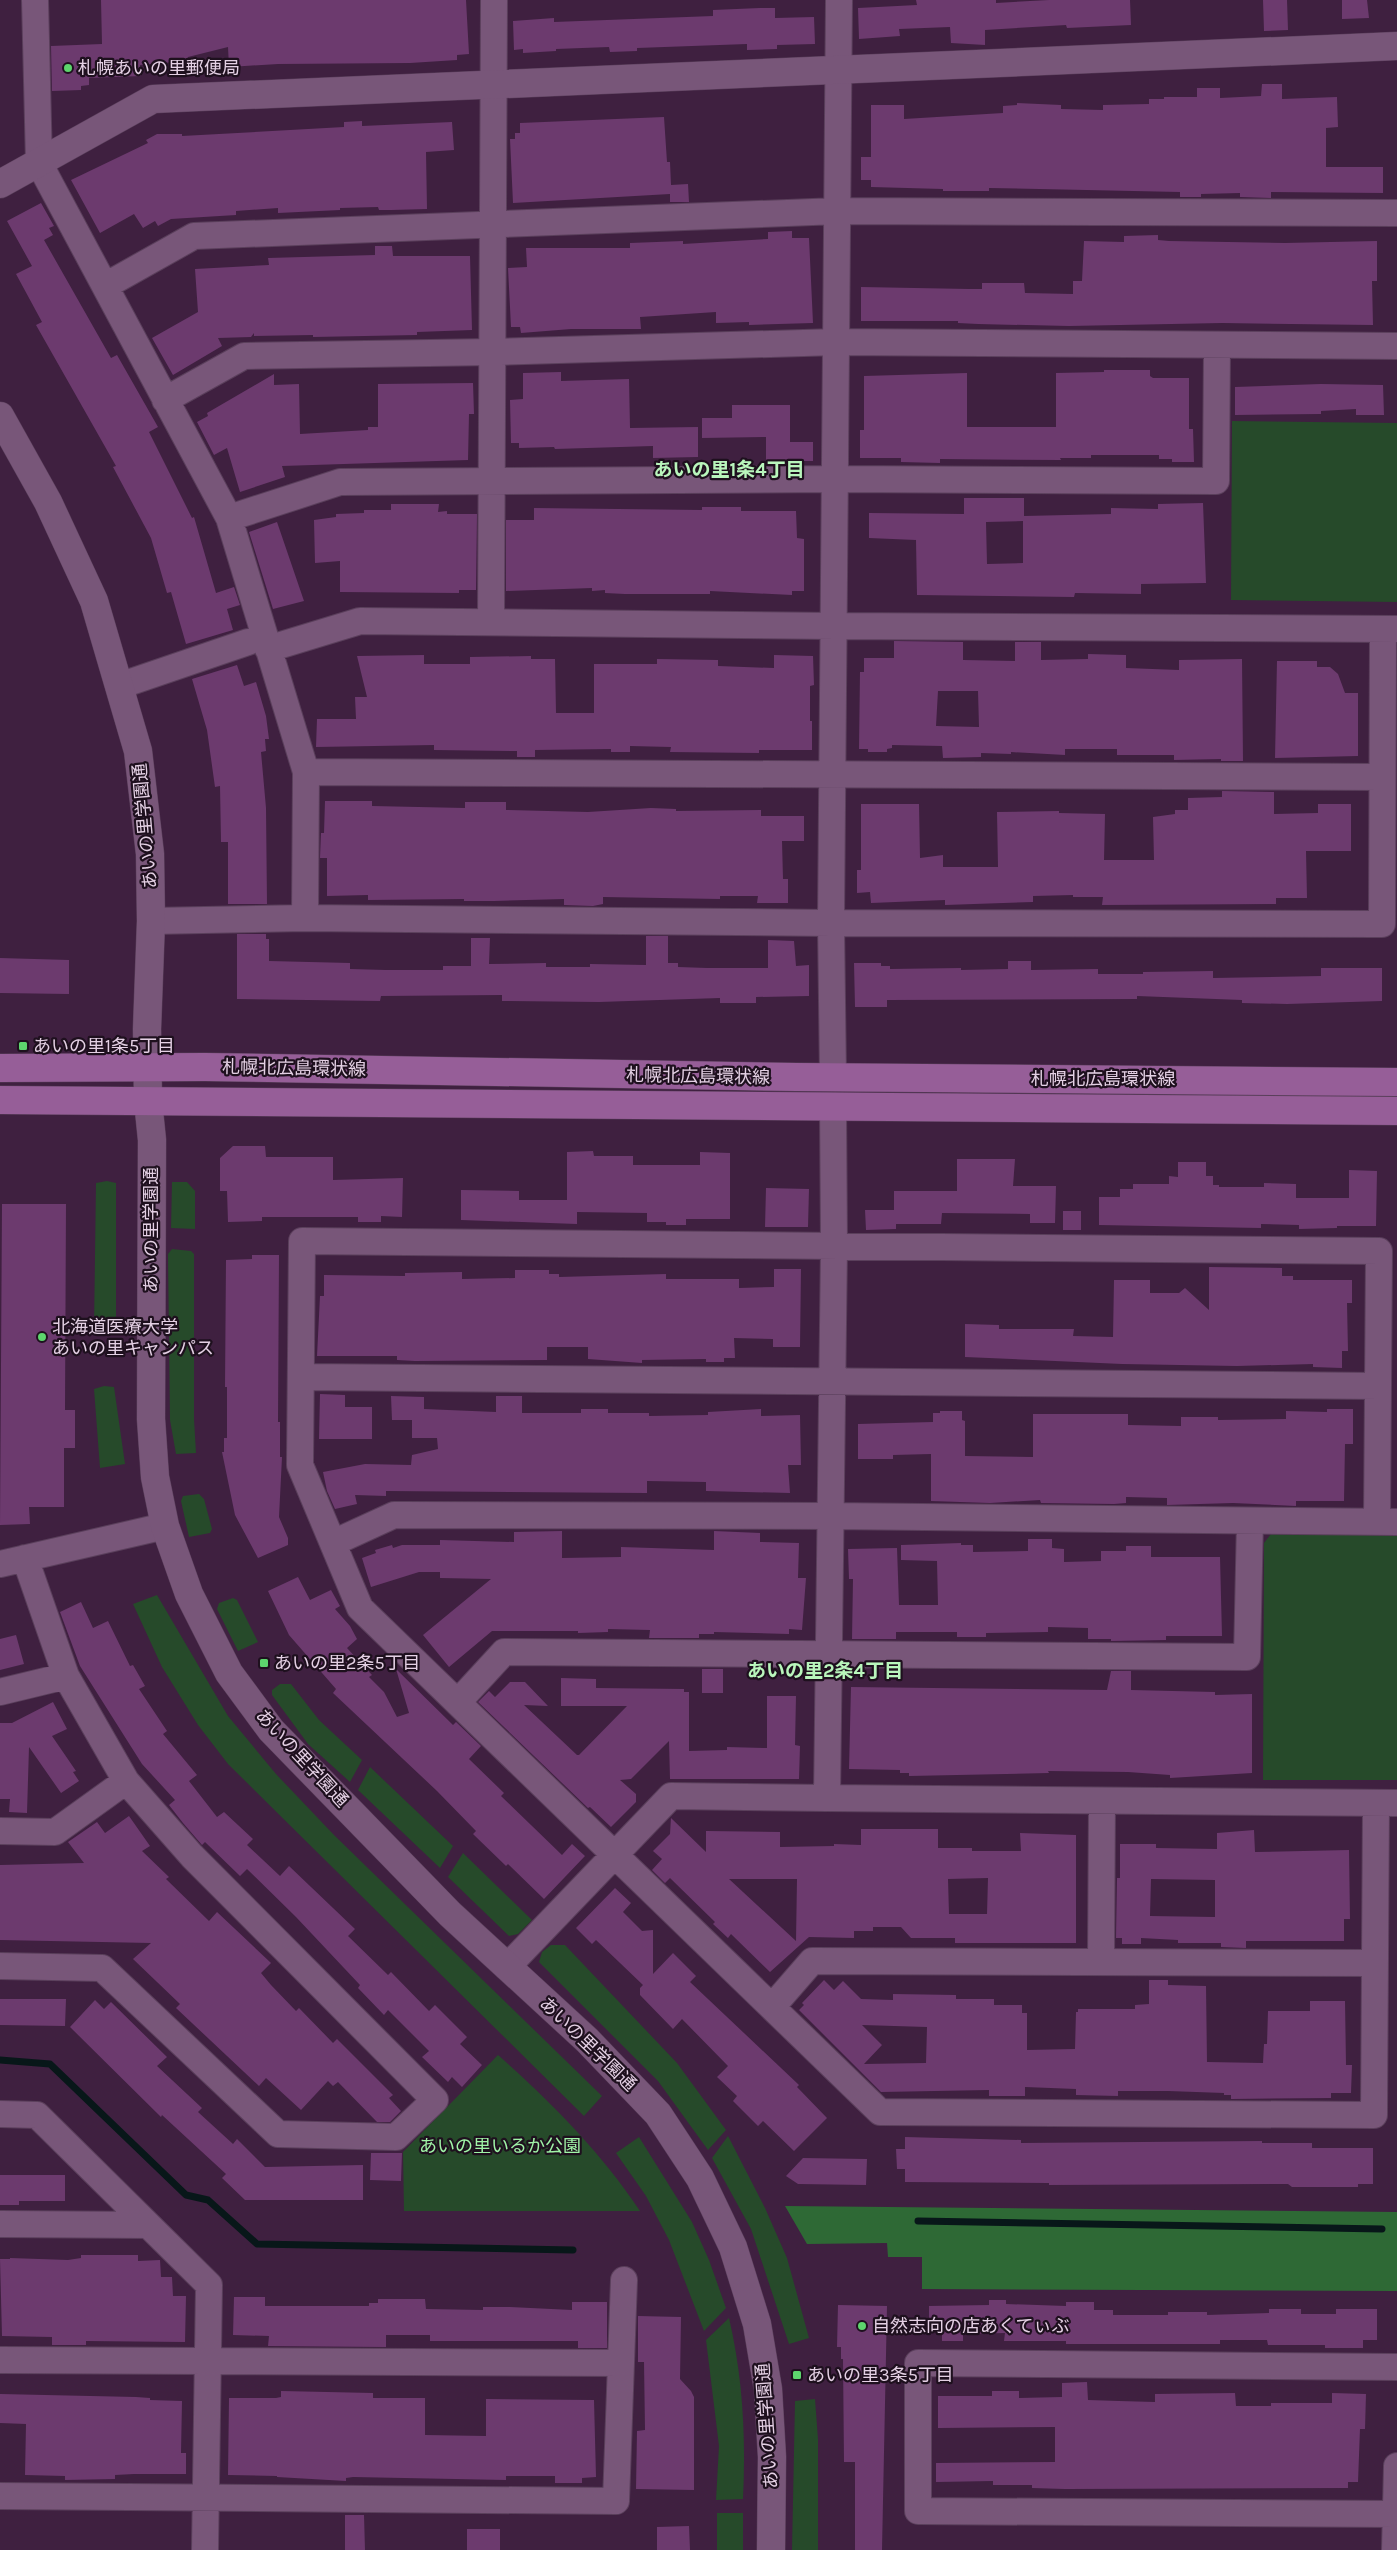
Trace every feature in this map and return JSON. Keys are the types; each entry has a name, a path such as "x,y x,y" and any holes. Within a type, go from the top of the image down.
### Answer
{"main road":[{"name":"札幌北広島環状線","path":"0,1068 148,1066 833,1077 1397,1082"},
{"name":"札幌北広島環状線","path":"0,1100 1397,1111"}],"street":[{"path":"35,0 39,163 228,518 258,645 306,772 304,918"},
{"path":"490,622 494,0"},
{"path":"833,1077 831,923 839,0"},
{"path":"0,184 153,99 1397,46"},
{"path":"105,286 194,236 838,211 1397,213"},
{"path":"165,400 244,356 492,352 837,342 1397,346"},
{"path":"228,518 340,482 1216,481 1217,345"},
{"name":"あいの里学園通","path":"0,416 48,502 94,601 138,751 150,854 151,920 147,1029 148,1101 152,1140 150,1419 154,1476 165,1526 189,1594 229,1673 271,1730 444,1907 587,2040 658,2114 700,2178 733,2247 757,2324 768,2389 772,2457 771,2550"},
{"path":"119,686 258,645 360,621 1390,629 1382,777 1382,924 831,923 304,918 151,920"},
{"path":"306,772 1382,777"},
{"path":"827,1798 834,1246 833,1106"},
{"path":"333,1543 394,1515 830,1516 1387,1522 1378,1386 1379,1250 302,1241 300,1465 360,1608 458,1702 616,1855 772,2006 880,2112 1374,2115 1375,1963 1387,1803 671,1796 616,1855 507,1967"},
{"path":"301,1378 1378,1386"},
{"path":"458,1702 504,1652 828,1652 1247,1657 1250,1521"},
{"path":"0,1564 165,1526"},
{"path":"0,1966 102,1968 278,2134 396,2137 435,2100 192,1856 126,1780 66,1676 25,1558"},
{"path":"0,1692 66,1676"},
{"path":"0,1832 55,1832 126,1780"},
{"path":"1101,1962 1102,1801"},
{"path":"772,2006 812,1962 1375,1963"},
{"path":"0,2114 37,2115 209,2285 205,2550"},
{"path":"0,2224 148,2225"},
{"path":"0,2496 616,2501 624,2280"},
{"path":"0,2360 621,2363"},
{"path":"1396,2514 918,2510 918,2363 1397,2367"},
{"path":"1395,2550 1397,2466"}],"green space":[{"path":"1232,421 1397,423 1397,602 1231,600"},
{"path":"107,1181 116,1183 116,1328 94,1328 96,1183"},
{"path":"172,1182 187,1182 195,1191 195,1229 171,1228"},
{"path":"172,1249 191,1251 194,1254 194,1419 196,1453 176,1454 170,1420 168,1254"},
{"path":"104,1386 114,1387 125,1464 100,1468 94,1389"},
{"path":"199,1494 204,1499 212,1529 210,1533 189,1537 181,1501 183,1496"},
{"path":"1271,1534 1397,1535 1397,1780 1263,1780 1264,1543"},
{"path":"157,1595 228,1716 276,1774 334,1835 602,2096 584,2116 228,1764 198,1725 162,1667 133,1604"},
{"path":"233,1598 237,1600 258,1642 238,1651 217,1609 219,1603"},
{"path":"280,1684 291,1684 319,1720 362,1760 350,1782 308,1744 272,1695 272,1690"},
{"path":"370,1767 453,1846 440,1868 358,1790"},
{"path":"463,1853 532,1920 518,1934 509,1936 448,1877"},
{"path":"551,1945 565,1945 677,2063 726,2130 708,2150 658,2081 539,1962 542,1952"},
{"name":"あいの里いるか公園","path":"498,2055 574,2128 609,2168 640,2211 404,2211 403,2152"},
{"path":"728,2136 765,2208 787,2258 809,2338 789,2344 751,2229 712,2158"},
{"path":"639,2137 692,2222 709,2260 726,2308 704,2331 669,2240 646,2196 616,2153"},
{"path":"785,2206 1397,2212 1397,2291 922,2289 922,2257 888,2257 887,2243 807,2244"},
{"path":"729,2318 738,2363 742,2408 744,2453 743,2499 716,2500 719,2446 706,2340"},
{"path":"815,2399 818,2439 818,2550 792,2550 795,2401"},
{"path":"717,2513 743,2513 743,2550 717,2550"}],"building":[{"path":"101,0 466,0 469,54 457,55 457,60 410,63 278,64 229,67 228,47 188,57 186,61 140,65 141,76 89,78 89,85 81,86 81,90 52,91 51,46 102,44"},
{"path":"916,0 996,0 996,3 1049,0 1130,0 1131,25 1067,28 1066,25 985,30 985,45 951,43 950,27 899,29 900,36 859,39 858,8 917,5"},
{"path":"1263,0 1287,0 1288,30 1264,31"},
{"path":"1342,0 1367,0 1369,18 1342,19"},
{"path":"775,8 775,18 814,17 815,44 777,45 777,49 747,50 747,44 637,48 637,51 610,52 609,47 556,49 556,51 523,53 523,49 514,50 513,21 554,18 554,22 713,16 713,10"},
{"path":"1262,84 1282,84 1282,99 1337,97 1338,127 1326,128 1326,167 1383,167 1383,193 1271,192 1271,198 1240,197 1240,193 1201,194 1201,197 1180,197 1180,192 989,188 989,191 943,191 943,189 871,187 871,180 861,180 861,157 871,157 871,105 904,105 904,119 1003,113 1003,106 1017,105 1017,103 1061,105 1061,109 1103,110 1103,105 1149,104 1149,99 1197,97 1197,88 1220,88 1220,98 1261,96"},
{"path":"664,117 667,162 670,162 671,185 688,184 689,202 670,202 670,194 513,203 510,139 515,139 515,133 520,133 520,123"},
{"path":"362,121 362,126 452,122 454,150 426,152 427,209 379,210 378,207 340,208 340,210 278,213 278,208 236,211 236,215 171,219 158,226 155,221 143,228 134,214 100,233 71,180 148,143 146,140 157,134 182,134 182,136 344,127 344,122"},
{"path":"41,203 54,226 49,228 53,235 44,240 111,358 117,355 158,427 149,432 192,518 194,517 216,593 234,587 240,605 227,609 233,630 186,644 171,592 167,593 151,538 113,467 116,466 36,325 42,322 16,274 32,266 7,221"},
{"path":"792,231 792,238 809,238 813,323 749,325 749,322 716,323 716,312 640,317 641,329 571,329 521,333 520,327 511,327 508,268 527,267 526,248 630,248 630,243 683,241 683,244 768,239 768,232"},
{"path":"1158,235 1158,240 1169,241 1285,243 1377,241 1377,281 1372,281 1373,325 1222,323 1069,326 978,324 958,323 958,321 861,321 861,287 982,289 982,283 1024,283 1025,293 1073,294 1073,281 1082,281 1084,241 1124,242 1124,236"},
{"path":"375,246 392,246 393,256 470,256 472,330 417,332 417,335 313,337 313,335 254,336 254,333 251,337 218,338 222,346 173,375 152,338 198,312 195,269 269,265 268,258 375,255"},
{"path":"1104,370 1150,370 1150,376 1153,378 1189,378 1189,429 1193,429 1194,462 1172,462 1172,459 1159,459 1159,455 1091,455 1091,458 1060,458 1061,460 940,459 940,463 901,462 901,458 860,458 860,430 864,430 864,376 967,373 967,427 1056,427 1056,373 1104,372"},
{"path":"561,372 561,381 629,379 630,428 698,427 698,457 653,458 653,446 555,449 554,447 519,448 519,443 511,443 510,400 523,399 523,373"},
{"path":"274,374 274,385 299,384 300,434 368,430 368,427 378,427 378,384 473,383 474,414 469,414 468,460 282,466 285,477 240,492 227,448 214,455 197,422 208,416 207,413"},
{"path":"1321,384 1383,385 1384,415 1356,415 1356,409 1321,411 1321,414 1235,415 1235,387"},
{"path":"732,405 790,405 790,442 813,442 813,461 766,461 766,437 702,438 702,418 732,418"},
{"path":"964,498 1024,498 1024,516 1111,514 1111,508 1158,509 1158,504 1203,503 1206,583 1141,584 1141,594 1075,593 1074,597 917,595 916,540 869,538 869,513 964,514","holes":["1023,521 1023,563 987,564 986,522"]},
{"path":"391,504 439,504 438,512 447,511 447,514 477,514 476,590 459,590 459,593 340,592 340,561 315,563 314,520 336,517 336,514 364,513 364,510 391,510"},
{"path":"702,507 741,507 741,511 796,511 797,538 804,539 804,591 792,591 792,595 710,591 710,594 625,594 605,593 605,590 592,591 592,588 506,591 506,520 534,520 534,508 702,510"},
{"path":"277,522 304,601 273,609 249,532"},
{"path":"894,641 963,642 963,660 1015,661 1015,642 1041,642 1041,660 1088,659 1088,654 1126,655 1126,668 1179,670 1179,660 1242,659 1243,761 1221,761 1221,759 1174,760 1174,755 1117,755 1117,749 1065,749 1065,755 1011,752 1011,754 981,753 981,757 943,758 942,746 892,745 892,748 887,749 887,752 868,752 868,749 859,749 860,672 864,672 864,658 894,658","holes":["938,691 978,691 979,727 936,726"]},
{"path":"424,655 424,664 470,664 470,657 531,656 531,659 555,659 556,713 594,713 594,664 657,664 657,659 718,660 718,666 774,668 774,655 813,656 814,685 810,686 812,750 759,750 759,753 670,752 671,747 630,746 630,752 611,752 611,749 535,750 535,757 517,757 517,751 434,750 434,745 316,747 317,719 356,719 355,697 367,697 357,656"},
{"path":"1277,661 1317,661 1317,667 1330,667 1338,674 1345,693 1358,693 1358,756 1275,758"},
{"path":"237,665 244,686 256,682 266,716 269,739 265,739 266,751 261,752 266,808 267,904 228,904 228,842 221,842 220,786 215,787 207,730 192,679"},
{"path":"1222,791 1274,792 1274,814 1318,813 1318,804 1351,804 1351,851 1306,851 1307,898 1276,898 1276,904 1102,905 1103,897 1073,897 1073,895 1033,896 1033,902 945,905 945,900 871,903 870,892 857,893 857,870 861,870 861,804 919,804 920,858 943,855 943,867 998,867 997,812 1059,811 1059,813 1105,814 1104,860 1154,860 1153,817 1175,814 1175,810 1188,810 1188,798 1222,797"},
{"path":"325,801 372,801 372,806 465,808 465,802 506,802 506,810 588,812 651,808 676,809 676,811 761,810 761,816 804,816 804,841 782,841 783,879 788,879 788,903 757,903 758,896 720,896 720,899 603,897 603,904 593,906 564,905 564,899 494,901 464,901 464,899 368,900 368,895 327,896 327,858 320,858 321,833 324,833"},
{"path":"237,934 266,934 266,939 269,939 269,961 350,963 350,969 386,970 443,970 443,966 471,966 471,938 490,938 489,964 546,963 546,967 590,967 590,964 646,965 646,936 668,936 668,963 678,963 678,967 768,968 768,940 794,941 796,966 809,965 809,996 756,997 756,1003 720,1003 720,998 599,1002 502,1001 502,995 381,996 380,1001 237,999"},
{"path":"0,958 69,960 69,994 0,993"},
{"path":"1008,961 1031,961 1031,970 1098,969 1098,974 1213,971 1213,978 1321,976 1321,968 1382,968 1382,1001 1287,1004 1242,1003 1242,1000 1137,996 1137,999 887,1000 887,1007 855,1007 854,963 881,963 881,966 890,966 890,969 961,968 961,970 1008,969"},
{"path":"233,1146 265,1146 266,1157 333,1157 333,1180 403,1178 402,1217 381,1216 381,1222 358,1222 358,1217 262,1217 262,1221 228,1222 227,1191 220,1191 220,1158"},
{"path":"593,1151 594,1156 633,1156 633,1165 700,1165 700,1152 730,1153 730,1219 686,1219 686,1225 666,1225 666,1222 647,1222 647,1213 577,1212 577,1224 461,1220 461,1190 519,1191 519,1200 567,1200 567,1152"},
{"path":"957,1159 1015,1159 1013,1186 1056,1186 1055,1223 1030,1223 1030,1214 942,1213 941,1224 896,1224 896,1229 866,1230 865,1210 894,1210 894,1191 957,1191"},
{"path":"1178,1162 1206,1162 1206,1176 1213,1176 1213,1185 1219,1185 1219,1187 1264,1187 1264,1183 1296,1184 1296,1198 1349,1198 1349,1170 1377,1171 1376,1226 1337,1226 1337,1228 1299,1229 1299,1225 1261,1224 1261,1228 1099,1225 1099,1197 1120,1197 1120,1189 1133,1189 1133,1184 1169,1184 1169,1176 1178,1177"},
{"path":"766,1188 809,1189 808,1227 765,1227"},
{"name":"北海道医療大学 あいの里キャンパス","path":"2,1204 66,1204 65,1410 75,1410 75,1448 64,1448 64,1507 29,1507 30,1524 0,1525"},
{"path":"1063,1211 1081,1211 1081,1230 1063,1230"},
{"path":"252,1255 279,1255 278,1422 280,1422 280,1457 282,1457 279,1517 288,1538 288,1545 258,1558 235,1515 222,1452 224,1452 224,1438 227,1438 227,1387 225,1387 226,1260 252,1259"},
{"path":"1209,1267 1282,1268 1282,1276 1293,1276 1293,1280 1352,1280 1352,1303 1347,1303 1348,1351 1342,1351 1342,1368 1313,1367 1313,1364 1237,1366 1122,1364 965,1357 965,1324 999,1325 999,1329 1074,1329 1073,1336 1113,1337 1114,1280 1150,1280 1150,1293 1179,1293 1185,1288 1209,1310"},
{"path":"774,1269 801,1269 800,1347 773,1347 773,1339 734,1338 735,1358 724,1358 724,1362 706,1362 706,1359 642,1360 642,1363 588,1359 588,1347 547,1347 547,1360 415,1361 397,1360 397,1356 317,1356 320,1296 324,1296 324,1275 405,1276 405,1273 462,1272 462,1279 515,1278 515,1270 549,1270 549,1274 559,1274 559,1277 666,1274 666,1279 739,1279 739,1288 774,1287"},
{"path":"320,1394 345,1395 345,1407 372,1407 372,1439 319,1439"},
{"path":"391,1396 424,1397 424,1409 496,1412 496,1396 522,1396 522,1413 581,1413 581,1409 608,1409 608,1413 649,1413 649,1416 708,1415 708,1412 761,1409 761,1416 800,1415 801,1465 788,1465 790,1493 706,1491 706,1482 647,1481 647,1493 386,1491 386,1496 355,1495 357,1504 335,1509 327,1491 323,1472 365,1464 411,1465 412,1455 438,1449 437,1438 412,1438 412,1420 392,1420"},
{"path":"1327,1409 1353,1409 1353,1444 1345,1444 1344,1501 1296,1501 1296,1506 1233,1503 1167,1505 1167,1498 1126,1497 1126,1503 1114,1504 1041,1503 1040,1500 990,1503 931,1501 931,1454 893,1455 893,1459 858,1459 858,1424 933,1422 933,1413 940,1413 940,1411 962,1411 962,1420 965,1421 965,1456 1033,1457 1033,1414 1128,1414 1128,1425 1181,1426 1181,1417 1218,1417 1218,1420 1286,1419 1286,1411 1327,1412"},
{"path":"562,1531 562,1558 621,1557 621,1547 714,1550 714,1531 760,1533 760,1542 799,1543 798,1578 806,1578 802,1630 789,1629 789,1634 714,1632 714,1634 699,1634 699,1638 649,1638 650,1630 608,1629 608,1632 578,1633 578,1631 492,1631 449,1667 423,1635 491,1579 440,1578 440,1572 419,1572 371,1587 362,1558 376,1553 375,1550 392,1545 393,1548 402,1545 440,1545 440,1540 514,1542 514,1532"},
{"path":"1028,1539 1052,1539 1052,1548 1064,1549 1064,1562 1101,1561 1101,1551 1126,1551 1126,1546 1151,1546 1151,1557 1220,1557 1222,1636 1166,1636 1166,1640 1111,1641 1111,1639 1088,1639 1088,1628 1048,1627 1048,1632 986,1633 986,1637 957,1637 957,1632 896,1632 896,1639 852,1639 853,1579 849,1579 848,1549 897,1548 899,1605 938,1605 937,1561 901,1560 901,1545 961,1543 961,1545 973,1545 973,1552 1028,1551"},
{"path":"298,1577 310,1600 331,1590 340,1606 335,1609 350,1626 357,1639 347,1648 372,1675 369,1677 384,1692 397,1717 409,1713 396,1669 453,1725 456,1722 481,1746 469,1759 504,1793 501,1796 562,1855 572,1844 585,1856 544,1899 508,1864 506,1866 473,1834 476,1831 437,1791 333,1693 336,1689 289,1635 268,1591"},
{"path":"81,1602 93,1628 108,1621 130,1666 133,1665 145,1686 139,1689 167,1731 163,1734 197,1775 189,1781 217,1817 224,1812 253,1839 247,1845 280,1876 289,1866 355,1929 348,1936 388,1975 391,1972 429,2011 435,2005 467,2037 460,2044 482,2065 462,2087 452,2077 448,2082 422,2057 429,2051 388,2010 384,2015 358,1988 360,1985 296,1917 247,1869 240,1876 205,1842 202,1845 183,1823 169,1805 175,1800 142,1764 80,1666 60,1612"},
{"path":"16,1635 24,1664 0,1670 0,1639"},
{"path":"702,1669 723,1669 723,1693 702,1693"},
{"path":"1111,1671 1131,1671 1131,1690 1215,1692 1215,1695 1252,1694 1252,1773 1170,1778 1170,1775 1128,1772 1048,1771 1049,1773 909,1776 909,1773 900,1773 900,1770 849,1769 851,1687 1107,1690"},
{"path":"561,1678 596,1679 596,1688 684,1689 684,1692 689,1692 689,1751 727,1750 727,1747 767,1748 767,1696 796,1696 795,1745 800,1746 799,1779 670,1779 669,1741 631,1779 620,1780 636,1794 636,1802 611,1827 590,1807 588,1808 478,1702 489,1691 495,1697 510,1682 525,1682 548,1706 524,1705 579,1755 627,1706 561,1706"},
{"path":"53,1702 67,1729 52,1736 76,1771 73,1772 79,1781 61,1793 29,1747 27,1813 9,1812 10,1799 0,1799 0,1723 12,1723"},
{"path":"129,1816 150,1846 142,1851 169,1877 166,1879 209,1921 217,1912 271,1963 261,1973 271,1985 296,2011 299,2008 333,2043 337,2039 393,2095 389,2098 401,2111 390,2122 377,2122 338,2082 333,2086 328,2081 301,2110 266,2078 259,2086 176,2008 180,2004 133,1959 151,1943 0,1940 0,1865 84,1863 68,1842 97,1822 105,1833"},
{"path":"671,1818 706,1852 706,1831 780,1832 780,1847 834,1846 834,1844 861,1845 861,1829 938,1829 938,1848 972,1848 972,1851 1021,1851 1020,1833 1076,1835 1076,1943 955,1943 955,1938 911,1938 901,1927 873,1927 873,1931 854,1931 854,1938 809,1937 770,1972 731,1934 728,1938 713,1924 715,1922 670,1878 665,1883 652,1870 662,1859 653,1851 670,1834","holes":["988,1878 987,1914 949,1914 948,1879","729,1879 797,1879 796,1941"]},
{"path":"1254,1830 1255,1852 1349,1850 1350,1919 1344,1919 1344,1941 1246,1941 1246,1948 1221,1947 1221,1943 1178,1943 1178,1940 1141,1938 1141,1944 1122,1944 1122,1938 1116,1938 1117,1878 1120,1878 1120,1844 1156,1844 1156,1848 1217,1849 1217,1833","holes":["1151,1879 1215,1880 1215,1917 1150,1916"]},
{"path":"615,1888 631,1903 623,1912 642,1931 653,1930 653,1974 673,1953 696,1976 690,1982 799,2085 797,2087 827,2118 794,2151 763,2121 758,2126 733,2101 737,2096 717,2077 728,2066 682,2019 673,2029 640,1995 640,1988 643,1985 596,1940 592,1944 576,1928"},
{"path":"824,1980 834,1990 843,1981 861,1999 893,2000 893,1994 956,1995 956,1999 994,1999 994,2005 1022,2005 1022,2013 1027,2013 1027,2050 1075,2049 1076,2012 1078,2012 1078,2009 1135,2009 1135,2005 1149,2004 1149,1980 1168,1980 1168,1985 1206,1986 1207,2062 1263,2063 1264,2044 1267,2044 1268,2011 1310,2011 1310,2001 1345,2001 1346,2065 1352,2065 1351,2093 1331,2093 1331,2098 1231,2099 1231,2095 1224,2095 1224,2093 1118,2091 1118,2096 1076,2095 1076,2089 1025,2087 1025,2096 989,2096 989,2090 881,2092 799,2010 804,2005 802,2003","holes":["862,2025 927,2027 926,2063 864,2064 882,2045"]},
{"path":"0,1999 66,1999 65,2026 0,2025"},
{"path":"95,2000 104,2009 111,2002 167,2057 157,2066 202,2108 198,2112 233,2144 237,2139 265,2167 363,2165 363,2200 245,2200 222,2178 226,2174 162,2115 161,2117 70,2027"},
{"path":"905,2137 1021,2140 1021,2143 1262,2141 1262,2143 1312,2143 1312,2148 1373,2148 1373,2184 1358,2184 1358,2187 1292,2187 1288,2184 1049,2185 1049,2183 905,2182 905,2169 897,2169 896,2149 905,2149"},
{"path":"371,2153 402,2153 401,2181 370,2180"},
{"path":"803,2158 867,2159 866,2185 798,2184 786,2176"},
{"path":"0,2175 65,2175 65,2201 19,2201 19,2205 0,2205"},
{"path":"81,2255 138,2255 138,2261 160,2260 161,2277 172,2277 173,2296 186,2296 185,2342 86,2341 86,2345 52,2345 52,2337 2,2336 0,2259 68,2260 81,2258"},
{"path":"234,2297 265,2297 265,2306 369,2306 369,2303 378,2303 378,2299 425,2299 426,2309 483,2310 483,2307 510,2307 572,2310 572,2302 607,2302 607,2348 578,2348 578,2341 430,2341 430,2335 386,2335 386,2347 268,2346 269,2336 233,2335"},
{"path":"989,2300 1006,2300 1006,2304 1066,2306 1066,2302 1094,2302 1094,2310 1113,2310 1113,2315 1168,2315 1168,2312 1207,2312 1207,2315 1269,2313 1269,2309 1301,2309 1301,2314 1336,2314 1336,2309 1377,2309 1377,2340 1363,2340 1363,2348 1325,2348 1325,2345 1268,2345 1267,2340 1220,2340 1220,2344 1066,2344 1066,2341 1004,2341 1005,2333 963,2334 963,2341 942,2341 942,2330 929,2330 929,2306 989,2305"},
{"path":"838,2305 887,2306 882,2550 855,2550 855,2462 844,2462 843,2359 841,2359 841,2347 837,2347"},
{"path":"638,2316 681,2317 680,2379 694,2397 694,2490 636,2489 637,2431 645,2430 644,2362 638,2362"},
{"path":"1087,2382 1088,2400 1155,2402 1155,2394 1235,2393 1236,2406 1271,2406 1271,2403 1332,2403 1332,2393 1366,2394 1365,2429 1360,2429 1358,2482 1348,2482 1348,2488 1065,2489 1032,2488 1032,2485 993,2485 993,2481 936,2482 936,2463 1055,2462 1055,2427 938,2428 938,2396 992,2396 992,2391 1019,2391 1019,2398 1062,2397 1062,2383"},
{"path":"281,2391 373,2393 373,2398 425,2398 425,2435 486,2436 486,2399 594,2400 596,2477 582,2478 582,2483 555,2483 555,2476 506,2476 506,2480 353,2477 346,2478 346,2481 228,2475 229,2398 276,2398 281,2397"},
{"path":"0,2394 136,2397 150,2398 150,2400 182,2401 181,2453 186,2453 186,2474 134,2474 115,2475 115,2479 65,2480 65,2476 25,2475 26,2424 0,2423"},
{"path":"345,2515 364,2515 365,2550 345,2550"},
{"path":"689,2526 690,2550 657,2550 657,2527"},
{"path":"467,2529 500,2529 500,2550 467,2550"}],"waterway":[{"path":"0,2060 50,2064 186,2195 208,2200 257,2244 573,2250"},
{"path":"918,2221 1382,2229"}],"place":[{"name":"札幌あいの里郵便局","path":"68,68"},
{"name":"あいの里1条5丁目","path":"23,1046"},
{"name":"北海道医療大学 あいの里キャンパス","path":"42,1337"},
{"name":"あいの里2条5丁目","path":"264,1663"},
{"name":"自然志向の店あくてぃぶ","path":"862,2326"},
{"name":"あいの里3条5丁目","path":"797,2375"}],"district":[{"name":"あいの里1条4丁目","path":"729,470"},
{"name":"あいの里2条4丁目","path":"825,1671"}]}
